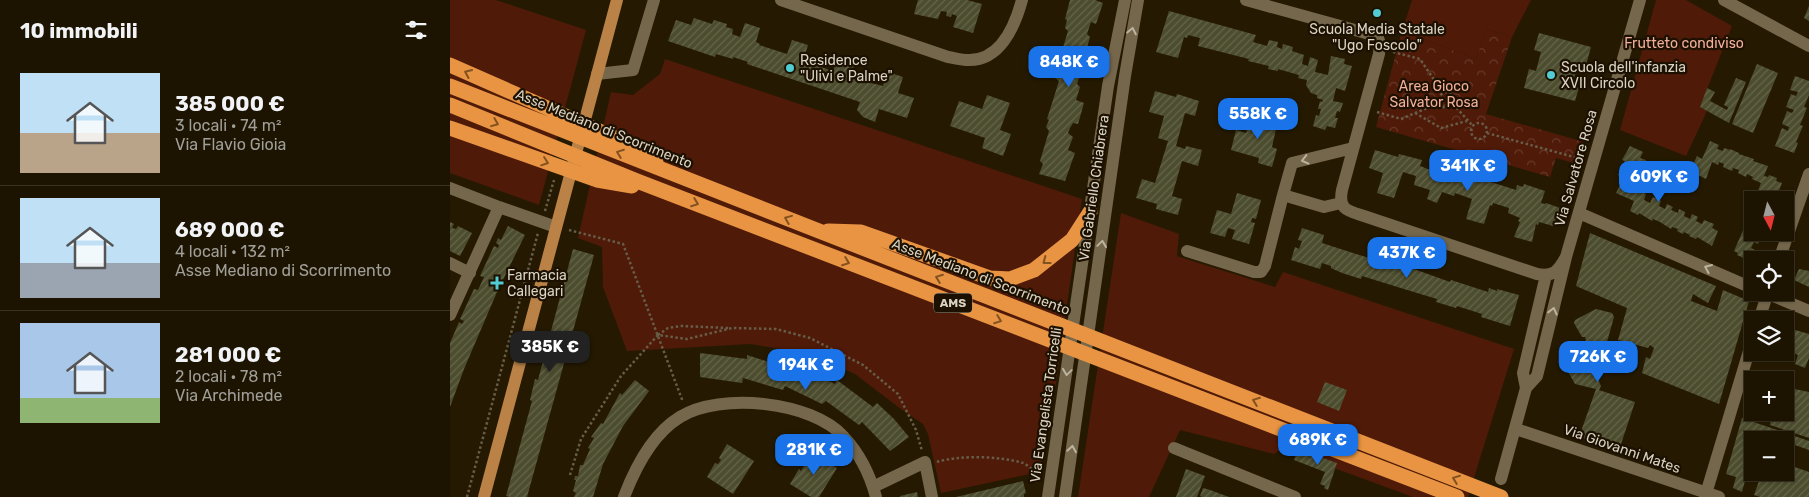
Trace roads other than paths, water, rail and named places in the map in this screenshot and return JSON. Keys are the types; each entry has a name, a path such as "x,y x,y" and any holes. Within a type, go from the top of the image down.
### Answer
{"highway":[{"path":"450,65 640,149 667,171"},
{"name":"Asse Mediano di Scorrimento","path":"450,86 1501,497"},
{"name":"AMS","path":"450,105 663,191 1457,497"},
{"path":"450,128 597,180 663,191"},
{"path":"818,231 861,232 990,278 1010,279 1034,270 1072,240 1078,234 1090,212"}],"main road":[{"path":"484,497 617,0"}],"street":[{"path":"597,74 633,70 654,0"},
{"path":"781,0 948,57 970,60 986,56 1002,44 1012,29 1022,0"},
{"name":"Via Gabriello Chiabrera","path":"1078,289 1108,86 1125,0"},
{"name":"Via Gabriello Chiabrera","path":"1065,497 1125,76 1138,0"},
{"path":"1246,0 1378,38 1380,44 1379,54 1342,190 1341,203 1343,207 1351,212 1525,270 1546,275"},
{"name":"Via Salvatore Rosa","path":"1526,388 1537,376 1566,257 1640,0"},
{"path":"1724,0 1809,46"},
{"path":"1187,251 1254,272 1261,272 1265,266 1292,163 1353,148"},
{"path":"1782,251 1809,174"},
{"path":"450,188 556,226"},
{"path":"1283,196 1324,207 1341,203"},
{"path":"450,315 499,207"},
{"path":"1579,213 1744,285"},
{"name":"Via Salvatore Rosa","path":"1501,479 1526,388 1523,373 1546,275 1556,272 1566,257"},
{"path":"450,263 470,273"},
{"name":"Via Evangelista Torricelli","path":"1049,491 1078,289"},
{"path":"1785,301 1809,311"},
{"path":"1705,495 1746,361"},
{"path":"624,497 636,470 649,448 662,432 677,418 687,413 722,404 786,408 810,414 825,422 844,436 866,467 875,492 926,464 932,497"},
{"name":"Via Giovanni Mates","path":"1516,429 1705,495 1719,497"},
{"path":"1174,448 1271,492 1296,497"}],"place":[{"name":"Scuola Media Statale \"Ugo Foscolo\"","path":"1377,13"},
{"name":"Residence \"Ulivi e Palme\"","path":"790,68"},
{"name":"Scuola dell'infanzia XVII Circolo","path":"1551,75"},
{"name":"Farmacia Callegari","path":"497,283"}],"park label":[{"name":"Frutteto condiviso","path":"1684,43"},
{"name":"Area Gioco Salvator Rosa","path":"1434,94"}]}
